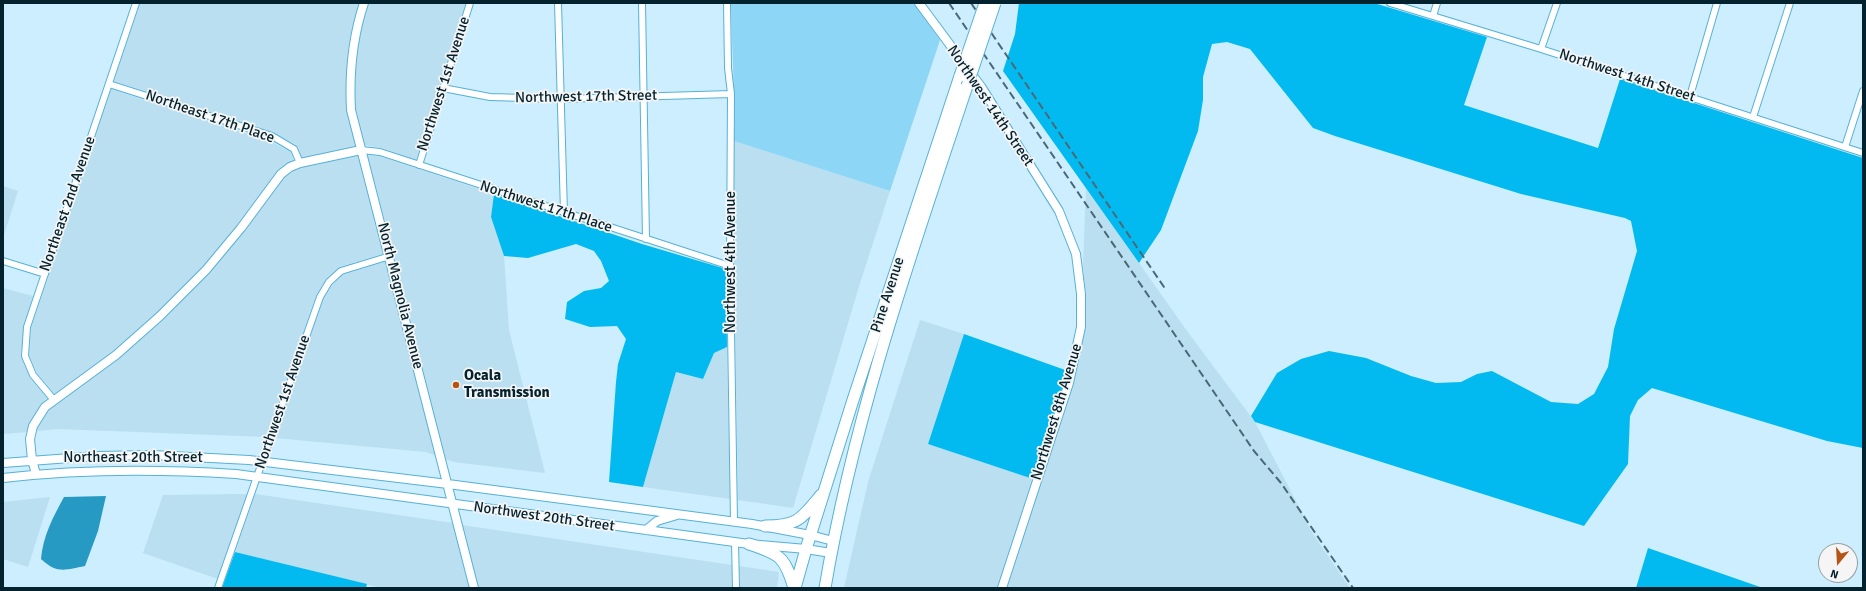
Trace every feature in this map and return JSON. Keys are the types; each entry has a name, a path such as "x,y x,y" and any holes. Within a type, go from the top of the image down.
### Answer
{"highway":[{"name":"Pine Avenue","path":"795,588 810,535 853,400 985,3"},
{"name":"Pine Avenue","path":"824,588 833,541 885,334 995,3"},
{"path":"853,400 866,405"},
{"path":"765,526 783,526 794,523 803,516 824,492"},
{"path":"749,544 773,552 782,559 789,571 795,588"}],"main road":[{"name":"North Magnolia Avenue","path":"364,3 352,48 349,81 351,110 390,256 474,588"},
{"name":"Northwest 14th Street","path":"919,3 982,88 1059,210"},
{"path":"36,474 32,460 30,439 33,426 46,407 116,354 160,316 208,268 241,228 281,174 290,167 300,163 361,150"},
{"name":"Northwest 8th Avenue","path":"1002,588 1069,383 1081,328 1081,294 1076,254 1059,210"},
{"name":"Northeast 20th Street","path":"3,462 152,455 263,462"},
{"name":"Northwest 20th Street","path":"263,462 679,514 765,526 833,541"},
{"name":"Northeast 20th Street","path":"3,478 36,474 97,471 200,472 257,477"},
{"name":"Northwest 20th Street","path":"257,477 749,544 806,549 831,553"},
{"path":"646,530 657,521 679,514"}],"street":[{"name":"Northeast 2nd Avenue","path":"54,400 33,375 25,356 27,327 136,3"},
{"name":"Northwest 1st Avenue","path":"418,165 470,3"},
{"path":"558,3 564,213"},
{"path":"642,3 646,239"},
{"name":"Northwest 4th Avenue","path":"727,3 728,68 731,94 730,266 734,522"},
{"name":"Northwest 14th Street","path":"1390,3 1690,96 1863,153"},
{"path":"1433,16 1437,3"},
{"path":"1541,49 1557,3"},
{"path":"1690,96 1717,3"},
{"path":"1753,117 1790,3"},
{"name":"Northeast 17th Place","path":"109,84 272,136 294,149 300,163"},
{"name":"Northwest 17th Street","path":"443,88 490,98 561,99 731,94"},
{"path":"1845,147 1863,91"},
{"name":"Northwest 17th Place","path":"361,150 380,152 730,266"},
{"name":"Northwest 1st Avenue","path":"218,588 323,292 329,282 341,272 390,256"},
{"path":"3,260 45,274"},
{"path":"735,542 736,588"}],"shaded area":[{"path":"140,3 359,3 348,48 346,81 347,111 356,147 302,159 296,145 274,133 114,81"},
{"path":"367,3 466,3 416,160 382,148 364,145 355,109 353,81 356,48"},
{"path":"731,3 914,3 940,40 890,191 734,141"},
{"path":"1019,3 1374,3 1487,37 1464,105 1598,148 1620,79 1863,158 1863,448 1827,441 1652,388 1638,400 1630,416 1628,464 1584,526 1255,422 1251,416 1277,373 1301,359 1329,351 1366,358 1411,376 1436,383 1461,382 1477,374 1492,371 1551,402 1578,404 1594,394 1608,367 1614,329 1637,251 1631,221 1625,218 1521,194 1313,128 1250,49 1227,42 1212,44 1203,77 1203,100 1198,131 1161,230 1139,263 1003,71 1015,34"},
{"path":"111,89 270,141 291,152 294,161 278,171 238,225 203,268 158,313 114,351 55,395 37,373 29,355 31,328"},
{"path":"734,141 890,191 860,283 793,508 738,500 734,266"},
{"path":"358,155 385,253 340,267 326,280 316,296 267,437 57,429 36,431 48,410 118,358 163,320 208,273 283,177 291,171 301,167"},
{"path":"367,155 379,156 494,194 491,217 504,256 509,330 545,473 454,462 445,459 393,251"},
{"path":"3,186 18,191 3,238"},
{"path":"1086,188 1187,331 1255,422 1313,534 1350,588 1006,588 1073,384 1081,352 1085,327 1083,265"},
{"path":"494,194 642,244 726,269 727,347 714,353 703,379 676,372 643,487 609,482 618,364 626,339 617,326 590,327 565,319 567,302 584,291 601,288 609,281 601,261 594,251 576,244 528,258 504,256 491,217"},
{"path":"387,261 436,456 426,452 275,438 323,299 332,285 342,275"},
{"path":"3,288 33,296 24,326 21,356 30,378 49,400 28,432 3,434"},
{"path":"920,320 964,334 928,444 1033,479 998,588 844,588 868,482"},
{"path":"964,334 1068,371 1033,479 928,444"},
{"path":"727,347 730,499 643,487 676,372 703,379 714,353"},
{"path":"247,494 218,579 143,553 163,495"},
{"path":"255,494 453,523 470,588 381,588 235,552"},
{"path":"106,496 98,531 85,566 62,570 52,567 41,559 46,535 52,519 64,497"},
{"path":"50,497 28,567 3,559 3,502"},
{"path":"462,525 732,565 732,588 478,588"},
{"path":"1648,548 1763,588 1636,588"},
{"path":"235,552 367,584 366,588 222,588"},
{"path":"739,566 779,572 777,588 740,588"}],"railway":[{"path":"949,3 1254,451 1281,483 1353,588"},
{"path":"971,3 1166,290"}],"place":[{"name":"Ocala Transmission","path":"456,385"}]}
